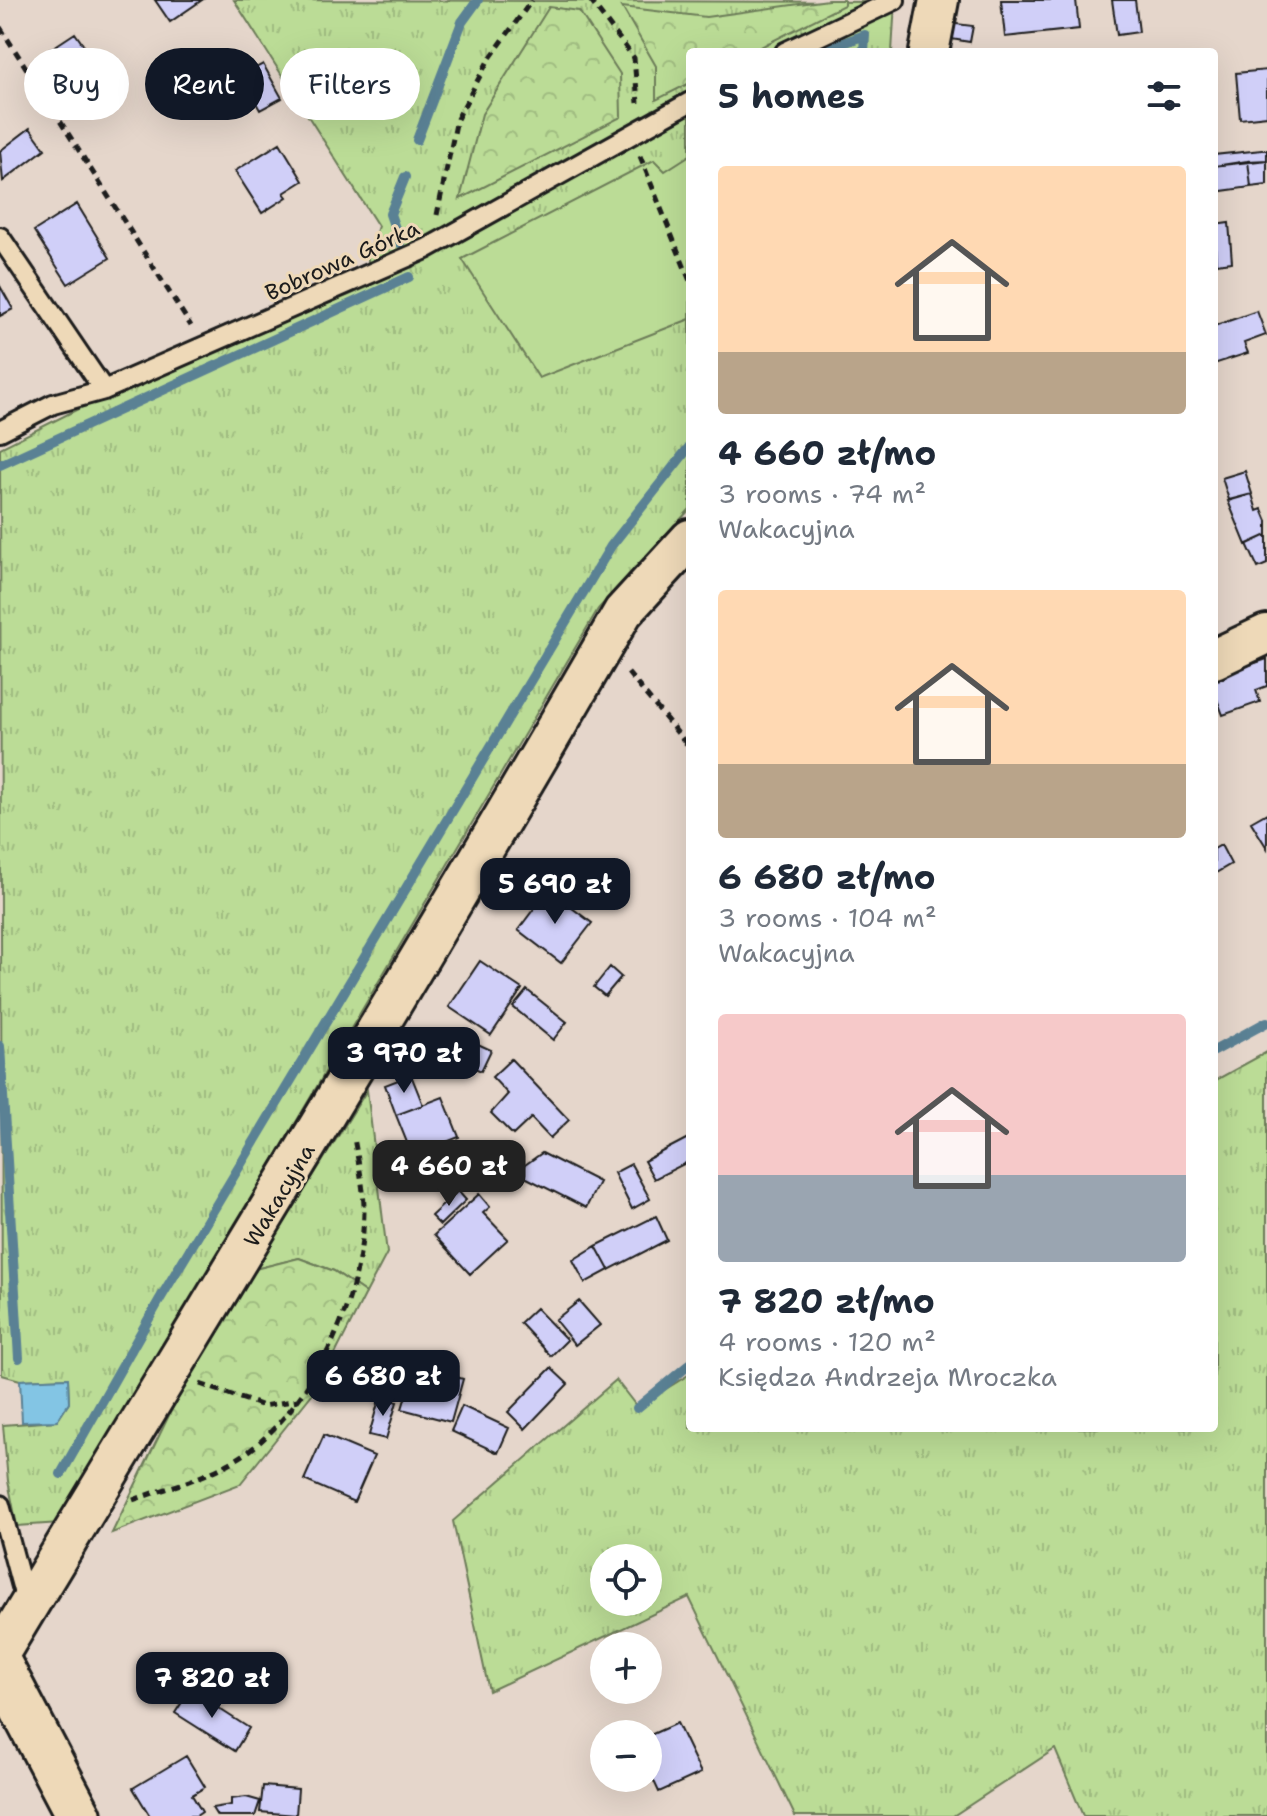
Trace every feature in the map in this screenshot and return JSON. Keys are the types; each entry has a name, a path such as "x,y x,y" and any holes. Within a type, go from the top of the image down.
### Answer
{"street":[{"path":"930,48 939,0"},
{"name":"Wakacyjna","path":"0,1653 76,1522 169,1375 344,1083 623,612 686,543"},
{"path":"1218,657 1267,634"},
{"path":"0,1666 79,1816"}],"lane":[{"path":"793,48 895,0"},
{"name":"Bobrowa Górka","path":"0,431 53,404 104,390 426,249 686,104"},
{"path":"0,237 104,390"},
{"path":"0,1505 27,1607"}],"path":[{"path":"426,249 435,228 457,119 488,61 532,0"},
{"path":"590,0 634,58 638,107 629,135 648,171 686,271"},
{"path":"0,27 204,347"},
{"path":"605,644 686,743"},
{"path":"76,1522 220,1468 259,1443 298,1400 334,1338 358,1265 364,1209 344,1083"},
{"path":"169,1375 263,1406 298,1400"}],"green space":[{"path":"234,0 895,2 892,48 686,48 686,513 598,609 60,1523 17,1526 8,1481 3,1425 57,1421 69,1403 68,1378 20,1380 2,1375 0,448 80,408 368,287 368,257 378,226 310,120 420,120 420,48 280,48 280,72"},
{"path":"844,0 844,5 759,48 686,48 686,85 656,100 656,66 622,7 706,17"},
{"path":"549,7 579,11 620,74 621,117 460,199 482,114"},
{"path":"686,158 686,321 539,378 462,259 654,160 665,171"},
{"path":"1267,1052 1267,1816 1083,1816 1055,1749 953,1816 795,1816 689,1597 662,1610 662,1544 590,1544 590,1616 649,1616 615,1632 590,1632 590,1644 489,1691 453,1521 616,1380 637,1407 686,1376 686,1432 1218,1432 1218,1079"},
{"path":"367,1090 387,1253 366,1293 334,1271 299,1258 255,1269"},
{"path":"299,1258 334,1271 366,1293 320,1384 240,1484 112,1533 174,1405 255,1269"}],"water":[{"path":"68,1378 69,1403 57,1421 22,1422 20,1380"}],"building":[{"path":"155,0 202,0 170,22"},
{"path":"1001,0 1076,0 1079,29 1005,37"},
{"path":"1112,0 1135,0 1139,32 1117,35"},
{"path":"948,23 973,26 970,42 945,38"},
{"path":"75,33 85,48 52,48"},
{"path":"264,66 280,94 280,99 264,108"},
{"path":"1267,70 1267,116 1240,119 1236,73"},
{"path":"30,128 45,149 3,181 0,151"},
{"path":"280,143 303,181 284,193 287,197 262,213 235,171"},
{"path":"1267,150 1267,160 1218,166 1218,155"},
{"path":"1267,160 1267,185 1251,187 1248,161"},
{"path":"1248,161 1251,187 1218,191 1218,165"},
{"path":"77,204 110,258 68,284 34,231"},
{"path":"1229,223 1232,262 1218,264 1218,224"},
{"path":"0,286 13,309 0,316"},
{"path":"1257,311 1266,335 1244,343 1248,353 1218,363 1218,325"},
{"path":"1245,471 1252,494 1229,500 1222,478"},
{"path":"1252,494 1257,511 1262,509 1267,521 1267,535 1246,545 1228,501"},
{"path":"1267,535 1267,564 1258,568 1247,544"},
{"path":"1267,659 1267,686 1256,690 1260,702 1223,715 1218,702 1218,676"},
{"path":"1267,813 1267,848 1251,822"},
{"path":"1221,845 1231,864 1218,872 1218,847"},
{"path":"548,890 592,923 561,963 518,930"},
{"path":"480,961 522,989 491,1035 449,1007"},
{"path":"610,967 621,977 605,996 594,987"},
{"path":"527,990 567,1022 553,1040 513,1007"},
{"path":"458,1035 491,1050 481,1071 448,1055"},
{"path":"511,1059 569,1120 550,1138 531,1118 513,1135 491,1113 508,1094 492,1077"},
{"path":"411,1075 423,1105 396,1115 385,1085"},
{"path":"443,1097 459,1137 441,1144 443,1149 414,1160 396,1115"},
{"path":"686,1139 686,1163 654,1179 644,1161"},
{"path":"542,1153 599,1182 586,1208 515,1172"},
{"path":"631,1164 650,1199 632,1209 614,1173"},
{"path":"458,1191 466,1200 440,1225 431,1216"},
{"path":"479,1194 490,1207 483,1213 508,1239 470,1274 434,1235"},
{"path":"656,1216 667,1240 609,1270 596,1246"},
{"path":"596,1246 609,1270 585,1283 573,1260"},
{"path":"579,1301 600,1325 575,1345 555,1320"},
{"path":"536,1308 567,1340 551,1356 520,1323"},
{"path":"415,1365 463,1379 451,1422 402,1409"},
{"path":"551,1368 568,1384 525,1429 508,1412"},
{"path":"380,1396 397,1402 386,1439 369,1435"},
{"path":"462,1406 509,1428 498,1453 451,1431"},
{"path":"324,1435 374,1456 354,1502 304,1480"},
{"path":"190,1690 249,1728 235,1751 175,1713"},
{"path":"677,1723 701,1773 662,1791 662,1730"},
{"path":"186,1756 205,1787 192,1795 202,1812 196,1816 150,1816 133,1788"},
{"path":"263,1786 298,1789 296,1815 260,1812"},
{"path":"246,1797 260,1801 255,1816 217,1816 212,1808 231,1805 231,1799"}],"waterway":[{"path":"417,140 462,22 478,0"},
{"path":"830,48 865,35 864,48"},
{"path":"400,243 390,214 405,177"},
{"path":"0,465 409,277"},
{"path":"61,1474 160,1299 611,546 686,451"},
{"path":"1218,1049 1267,1022"},
{"path":"0,1046 19,1358"},
{"path":"637,1408 686,1367"}]}
